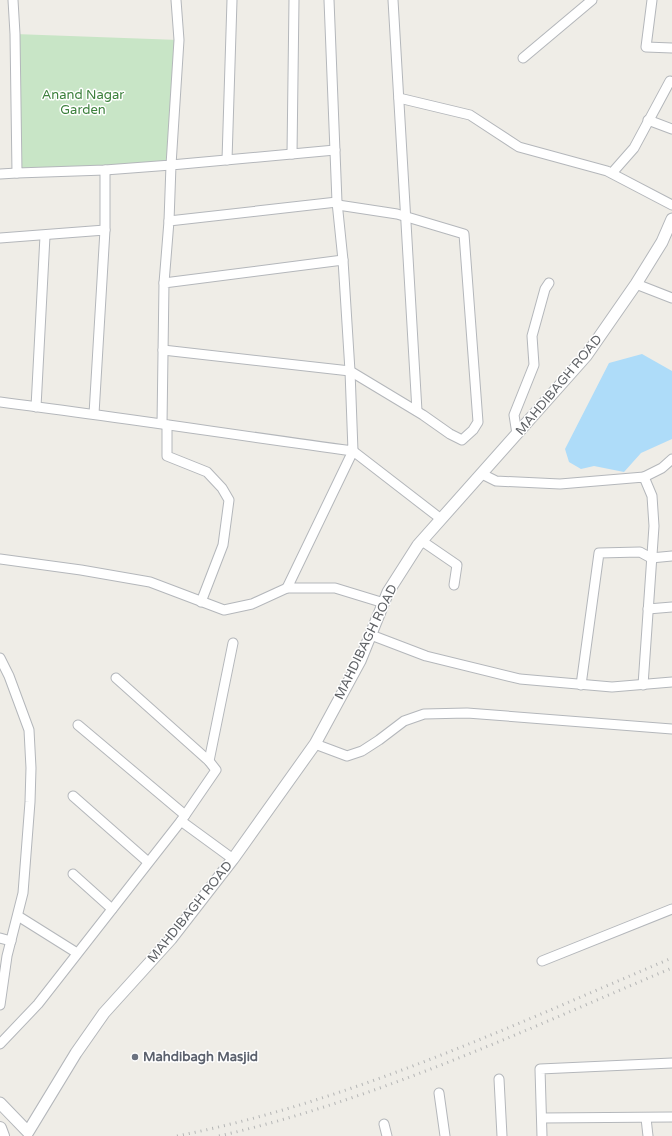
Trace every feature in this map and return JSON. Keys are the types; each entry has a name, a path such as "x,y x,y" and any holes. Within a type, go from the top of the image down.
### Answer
{"main road":[{"path":"0,1128 3,1136"}],"street":[{"path":"13,0 15,34 17,173"},
{"path":"176,0 179,40 164,283 162,350 164,425 167,456 207,472 222,488 229,500 223,545 201,602"},
{"path":"227,160 232,0"},
{"path":"292,154 294,0"},
{"path":"287,588 353,451 350,371 335,150 329,0"},
{"path":"393,0 417,412"},
{"path":"523,58 592,0"},
{"path":"652,0 646,47 672,48"},
{"path":"612,173 634,148 670,81"},
{"path":"398,98 470,115 519,147 608,170 672,206"},
{"path":"648,120 672,129"},
{"path":"0,174 105,170 335,150"},
{"path":"94,414 105,230 105,170"},
{"path":"162,350 350,371 462,440 473,430 478,422 464,234 397,214 338,204 169,221"},
{"name":"MAHDIBAGH ROAD","path":"0,1103 28,1132 76,1053 104,1013 171,939 233,859 315,744 360,661 388,592 422,541 586,356 636,284 662,242 672,220"},
{"path":"0,238 45,236 105,230"},
{"path":"36,407 45,236"},
{"path":"164,283 343,260"},
{"path":"517,434 514,415 534,365 532,336 545,289 549,283"},
{"path":"636,284 672,298"},
{"path":"0,402 353,451 441,519"},
{"path":"482,474 496,482 560,484 644,477 662,468 672,459"},
{"path":"643,685 654,526 652,496 644,477"},
{"path":"422,541 458,565 454,585"},
{"path":"581,685 599,553 640,552 651,558 672,556"},
{"path":"0,559 81,570 150,582 224,610 252,604 287,588 335,588 384,603"},
{"path":"648,609 672,607"},
{"path":"371,635 426,656 520,679 612,687 672,682"},
{"path":"209,761 233,643"},
{"path":"0,658 9,676 29,730 31,768 23,893 7,956 0,1005"},
{"path":"0,1044 38,1004 183,818 216,770 209,761 116,678"},
{"path":"315,744 348,756 362,751 404,721 424,714 467,713 672,729"},
{"path":"78,725 183,818 233,859"},
{"path":"73,796 148,862"},
{"path":"73,874 112,909"},
{"path":"542,961 672,909"},
{"path":"18,916 77,953"},
{"path":"0,938 11,941"},
{"path":"542,1136 540,1069 672,1063"},
{"path":"499,1079 502,1136"},
{"path":"439,1093 445,1136"},
{"path":"542,1118 672,1117"},
{"path":"646,1118 648,1136"},
{"path":"384,1124 387,1136"}],"green space":[{"name":"Anand Nagar Garden","path":"15,34 179,40 171,165 17,173"}],"water":[{"path":"642,354 672,371 672,439 641,453 624,472 594,466 581,469 569,462 565,449 609,363"}],"railway":[{"path":"177,1136 241,1121 305,1103 367,1083 429,1060 672,958"},
{"path":"219,1136 278,1121 393,1083 505,1039 672,968"}],"place":[{"name":"Mahdibagh Masjid","path":"135,1057"}]}
